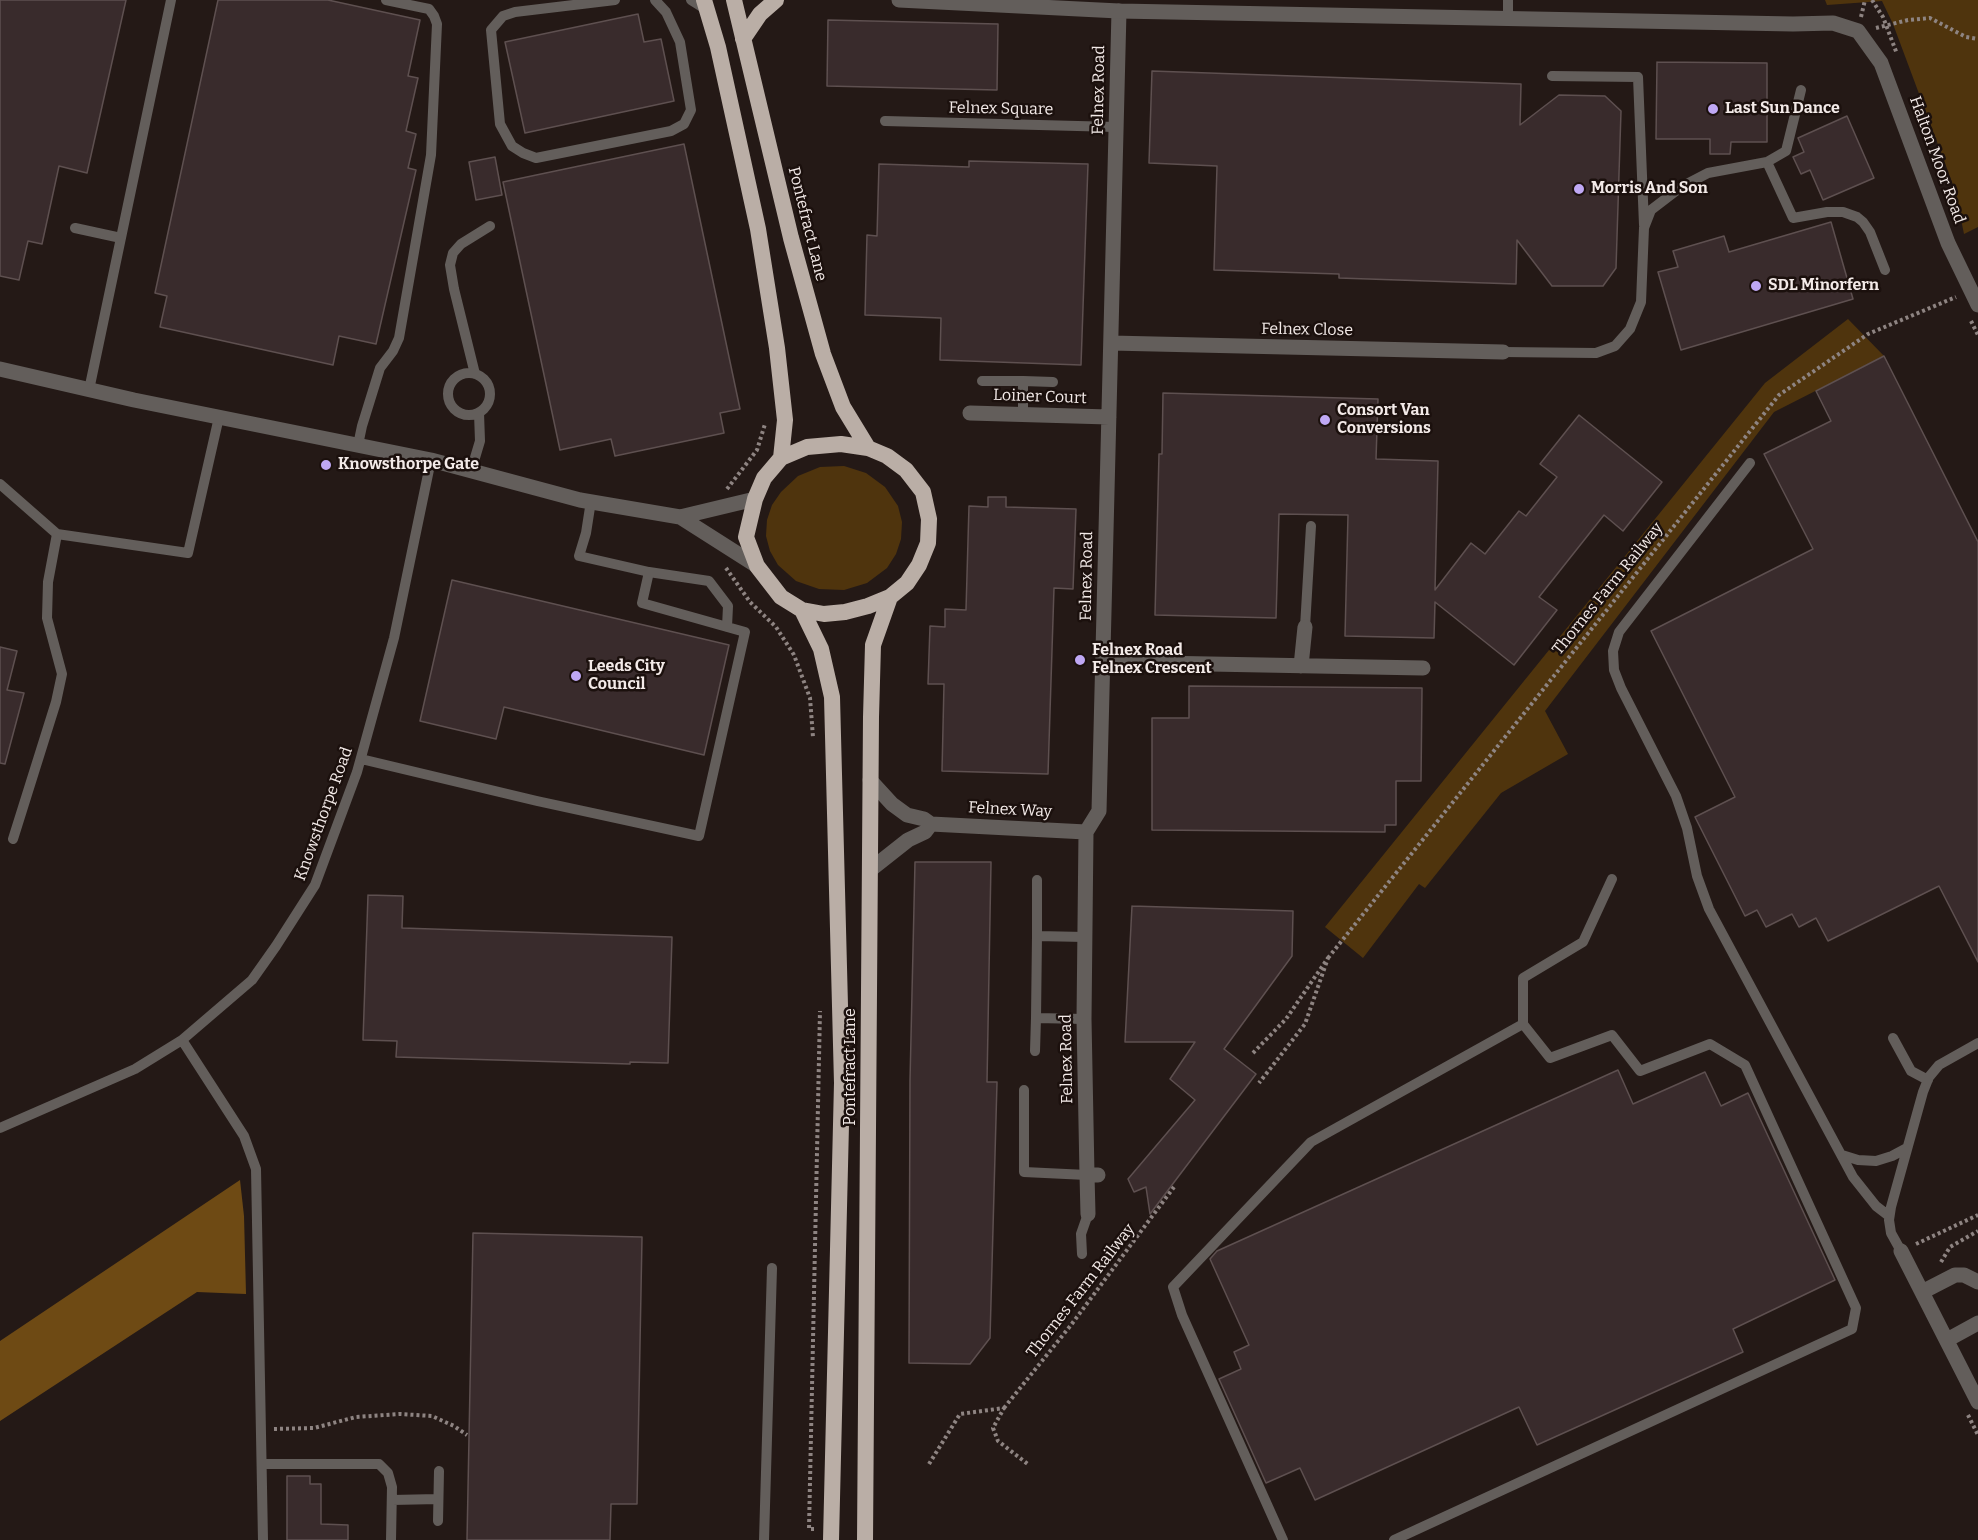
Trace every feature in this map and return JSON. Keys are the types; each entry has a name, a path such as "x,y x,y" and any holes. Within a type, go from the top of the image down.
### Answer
{"highway":[{"name":"Pontefract Lane","path":"734,0 791,238 823,354 843,407 868,448"},
{"path":"743,39 760,14 776,0"},
{"path":"706,5 721,59 763,261 777,348 785,420 781,458"},
{"path":"842,444 868,448 887,456 906,470 923,492 929,519 928,543 919,565 907,583 890,597 846,612 824,614 802,610 781,597 757,566 746,537 754,500 764,478 781,458 807,447 842,444"},
{"name":"Pontefract Lane","path":"865,1540 873,645 890,597"},
{"name":"Pontefract Lane","path":"802,610 821,649 832,697 842,1083 831,1540"}],"street":[{"path":"899,0 1119,10 1793,24 1833,22 1858,31"},
{"name":"Felnex Road","path":"1088,1214 1092,1175 1084,1019 1086,832 1099,811 1119,10"},
{"name":"Halton Moor Road","path":"1858,31 1881,63 1948,243 1978,304"},
{"name":"Felnex Close","path":"1111,343 1503,352"},
{"path":"0,369 89,390 430,460 591,501 680,517 757,566"},
{"name":"Loiner Court","path":"970,413 1109,417"},
{"path":"680,517 754,500"},
{"path":"1301,666 1305,627"},
{"path":"1103,662 1423,668"},
{"name":"Felnex Way","path":"870,780 892,804 907,815 924,819 931,824 1086,832"},
{"path":"870,870 908,840 925,832 931,824"},
{"path":"1901,1251 1978,1402"},
{"path":"1922,1292 1955,1275 1964,1275 1978,1282"},
{"path":"1947,1340 1978,1323"}],"lane":[{"path":"89,390 171,0"},
{"path":"358,445 380,369 399,338 431,155 437,24 429,9 386,0"},
{"path":"615,0 514,12 503,16 491,30 500,124 512,146 536,158 671,131 684,124 691,110 680,42 666,12 655,0"},
{"path":"692,0 706,5"},
{"path":"1508,0 1508,17"},
{"path":"1503,352 1596,353 1615,346 1630,329 1641,302 1644,228 1638,77 1552,76"},
{"path":"1644,228 1651,210 1681,187 1708,173 1767,162 1786,151 1801,90"},
{"name":"Felnex Square","path":"885,122 1116,127"},
{"path":"1767,162 1793,218 1827,212 1843,212 1857,217 1870,232 1885,270"},
{"path":"475,374 450,265 453,253 461,244 490,226"},
{"path":"75,228 121,238"},
{"path":"462,374 475,374 487,382 491,396 485,409 479,413 472,416 458,413 450,402 448,396 451,383 462,374"},
{"path":"982,381 1053,382"},
{"path":"1023,381 1023,415"},
{"path":"471,471 480,441 479,413"},
{"path":"0,484 57,534 188,553 219,417"},
{"name":"Knowsthorpe Road","path":"0,1128 135,1069 182,1040 252,980 288,929 315,885 361,759 394,638 430,460"},
{"path":"1750,463 1619,632 1613,651 1614,670 1676,796 1687,828 1697,876 1709,909 1842,1155 1865,1193 1876,1206 1890,1216"},
{"path":"591,501 586,533 579,556 649,572 709,581 728,606 727,627"},
{"path":"1305,627 1311,526"},
{"path":"13,839 56,702 62,674 47,618 48,582 57,534"},
{"path":"361,759 537,801 699,836 744,632 642,603 649,572"},
{"path":"1394,1540 1852,1329 1856,1308 1745,1065 1710,1044 1640,1071 1612,1035 1550,1058 1523,1024 1523,978 1583,942 1612,879"},
{"path":"1035,1051 1037,880"},
{"path":"1037,936 1085,937"},
{"path":"1036,1017 1084,1019"},
{"path":"1283,1540 1182,1315 1173,1287 1311,1142 1523,1024"},
{"path":"1893,1038 1911,1071 1928,1080"},
{"path":"182,1040 244,1136 256,1169 263,1540"},
{"path":"1901,1251 1891,1233 1890,1216 1923,1092 1928,1080 1939,1065 1978,1043"},
{"path":"1024,1090 1024,1172 1092,1175"},
{"path":"1842,1155 1858,1160 1876,1161 1907,1148"},
{"path":"1082,1254 1081,1234 1088,1214"},
{"path":"764,1540 772,1268"},
{"path":"262,1464 379,1464 388,1473 392,1487 391,1540"},
{"path":"438,1521 439,1471"},
{"path":"392,1500 438,1498"}],"path":[{"path":"1858,31 1908,20 1930,18 1966,37 1978,39"},
{"name":"Thornes Farm Railway","path":"1253,1053 1286,1019 1328,958 1779,395 1868,334 1959,296"},
{"path":"718,507 727,488 757,450 765,426 765,417"},
{"path":"725,566 750,602 776,627 795,655 810,698 814,742"},
{"name":"Thornes Farm Railway","path":"1259,1083 1305,1024 1328,958"},
{"path":"809,1529 820,1008"},
{"name":"Thornes Farm Railway","path":"1029,1466 998,1441 993,1428 1004,1408 1071,1325 1174,1187"},
{"path":"1937,1283 1938,1267 1950,1247 1978,1231"},
{"path":"929,1464 960,1414 1004,1408"},
{"path":"261,1429 314,1428 356,1417 400,1414 432,1416 467,1435"}],"shaded area":[{"path":"1825,0 1978,0 1978,227 1964,234 1955,190 1893,24 1882,1 1827,5"},
{"path":"1848,319 1884,356 1774,412 1545,711 1568,754 1501,793 1425,888 1419,884 1363,958 1325,927 1765,383"},
{"path":"844,466 866,473 885,487 898,506 902,522 901,539 896,554 887,568 867,583 844,590 819,589 796,581 778,565 770,551 766,536 767,520 772,505 781,492 798,476 820,467"},
{"path":"240,1180 244,1216 246,1294 197,1292 0,1421 0,1341"}],"building":[{"path":"0,0 126,0 87,173 59,166 42,244 28,241 19,280 0,276"},
{"path":"218,0 328,0 420,20 408,76 418,78 406,131 416,134 408,168 416,170 376,344 339,336 333,365 160,327 167,296 155,293"},
{"path":"638,14 644,42 661,39 674,101 525,133 505,42"},
{"path":"828,20 998,24 997,90 827,86"},
{"path":"1657,62 1767,63 1767,142 1731,142 1730,154 1710,154 1710,139 1656,139"},
{"path":"1152,71 1521,84 1520,125 1559,95 1605,96 1621,111 1616,268 1603,286 1552,286 1517,240 1516,284 1339,278 1339,274 1214,270 1217,166 1149,163"},
{"path":"1847,116 1874,178 1823,200 1810,170 1801,174 1793,157 1804,152 1798,138"},
{"path":"684,144 740,409 720,413 724,433 615,456 611,439 560,450 503,182"},
{"path":"495,157 502,195 476,200 469,162"},
{"path":"969,161 1088,164 1081,365 940,360 941,318 865,315 867,235 877,236 879,164 969,167"},
{"name":"SDL Minorfern","path":"1831,222 1853,299 1681,350 1658,272 1678,267 1673,251 1724,236 1729,252"},
{"path":"1884,356 1978,542 1978,962 1939,886 1828,941 1816,918 1799,927 1792,914 1766,927 1757,910 1745,916 1695,817 1735,797 1651,631 1813,549 1764,454 1831,421 1816,391"},
{"path":"1163,393 1378,399 1376,459 1438,461 1435,590 1471,543 1485,554 1519,511 1526,516 1557,477 1540,464 1579,415 1662,482 1623,531 1604,515 1539,597 1557,610 1514,665 1435,602 1434,638 1345,636 1348,515 1279,514 1276,618 1155,615 1159,454 1162,454"},
{"path":"988,497 1006,497 1006,507 1076,509 1073,589 1054,588 1048,774 942,771 944,684 928,684 930,626 945,627 945,609 966,610 969,506 988,507"},
{"name":"Leeds City Council","path":"452,580 729,645 704,755 504,707 496,739 420,721"},
{"path":"0,647 17,651 7,690 24,693 5,764 0,763"},
{"path":"1189,686 1422,688 1421,781 1396,781 1396,825 1385,825 1385,832 1152,830 1152,718 1189,718"},
{"path":"915,862 991,862 987,1082 997,1082 990,1338 970,1364 909,1363 910,1081"},
{"path":"368,895 403,896 402,928 672,937 668,1063 630,1062 630,1064 396,1057 397,1041 363,1040"},
{"path":"1132,906 1293,911 1292,956 1224,1049 1256,1074 1150,1214 1146,1187 1134,1192 1128,1179 1195,1100 1170,1079 1195,1042 1125,1042"},
{"path":"1618,1070 1633,1104 1705,1072 1721,1106 1748,1093 1835,1280 1733,1329 1743,1352 1537,1445 1519,1407 1315,1500 1300,1468 1266,1483 1219,1379 1241,1369 1234,1352 1249,1345 1210,1259 1217,1251"},
{"path":"473,1233 642,1237 637,1504 611,1504 610,1540 467,1540"},
{"path":"287,1476 310,1476 310,1484 321,1484 321,1524 348,1525 348,1540 287,1540"}],"place":[{"name":"Last Sun Dance","path":"1713,109"},
{"name":"Morris And Son","path":"1579,189"},
{"name":"SDL Minorfern","path":"1756,286"},
{"name":"Consort Van Conversions","path":"1325,420"},
{"name":"Knowsthorpe Gate","path":"326,465"},
{"name":"Felnex Road Felnex Crescent","path":"1080,660"},
{"name":"Leeds City Council","path":"576,676"}]}
